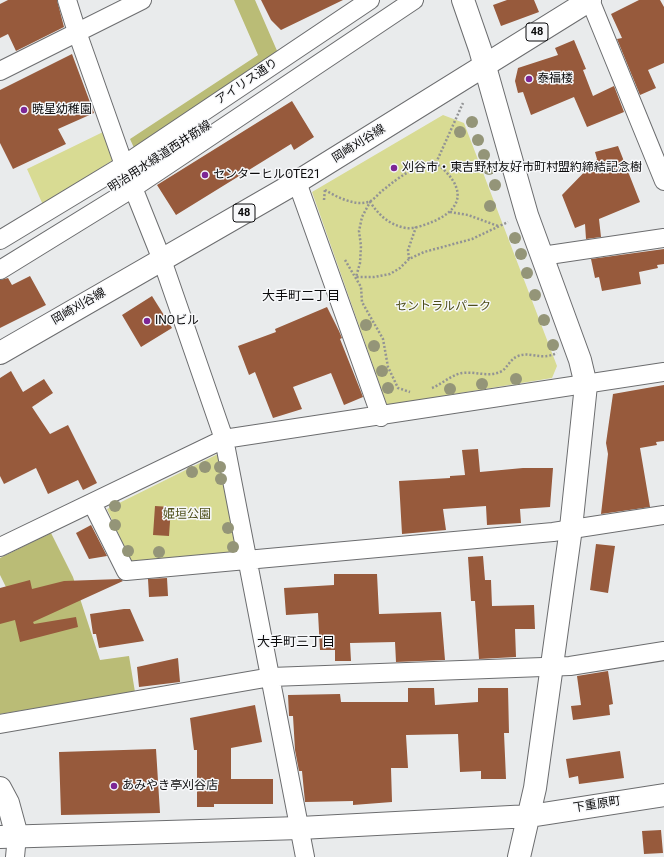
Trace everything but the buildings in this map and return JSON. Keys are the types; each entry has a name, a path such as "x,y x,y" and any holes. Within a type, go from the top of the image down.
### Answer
{"street":[{"path":"67,0 129,177 162,260 224,439 246,560 271,677 281,740 305,857"},
{"path":"0,71 142,0"},
{"name":"アイリス通り","path":"129,177 370,0"},
{"name":"明治用水緑道西井筋線","path":"0,256 129,177 396,0"},
{"path":"0,270 129,177 414,0"},
{"path":"463,0 484,65 527,215 580,360 586,384 571,528 551,666 536,788 519,857"},
{"path":"590,0 664,181"},
{"name":"岡崎刈谷線","path":"0,354 162,260 312,181 484,65 590,0"},
{"path":"0,240 129,177"},
{"path":"312,181 381,417"},
{"path":"542,256 664,238"},
{"path":"0,547 92,504 224,439 381,417 664,372"},
{"path":"92,504 126,571 553,532 571,528 664,515"},
{"path":"0,724 271,677 570,666 664,651"},
{"path":"0,788 8,804 11,843"},
{"name":"下重原町","path":"11,843 530,816 664,795"}],"path":[{"path":"436,163 466,96"},
{"path":"356,276 360,263 361,246 359,231 362,217 370,202 398,177 425,164 436,163 454,179 458,190 457,200 450,212 438,219 417,227 407,228 387,221 377,212 370,202"},
{"path":"312,181 332,195 354,203 370,202"},
{"path":"312,181 324,203"},
{"path":"450,212 468,215 498,226"},
{"path":"356,276 390,274 410,259 436,247 472,239 489,232 498,226 527,215"},
{"path":"410,259 408,250 417,227"},
{"path":"342,256 356,276 361,287 362,302 383,338 388,367 394,383 403,391 417,391"},
{"path":"431,388 443,384 452,376 462,373 489,375 503,370 511,360 519,356 529,355 542,358 558,353"}],"green space":[{"path":"234,0 255,0 278,53 135,150 130,139 258,55"},
{"name":"セントラルパーク","path":"443,115 464,123 557,366 552,378 387,405 312,192"},
{"path":"103,132 113,160 43,205 27,169"},
{"name":"姫垣公園","path":"218,454 237,552 131,561 107,509"},
{"path":"51,533 73,577 100,660 129,656 135,692 0,714 0,591 6,587 0,575 0,558"}],"place":[{"name":"泰福楼","path":"529,79"},
{"name":"暁星幼稚園","path":"24,110"},
{"name":"刈谷市・東吉野村友好市町村盟約締結記念樹","path":"394,168"},
{"name":"センターヒルOTE21","path":"205,175"},
{"name":"INOビル","path":"147,321"},
{"name":"あみやき亭刈谷店","path":"114,786"}],"district":[{"name":"大手町二丁目","path":"301,297"},
{"name":"大手町三丁目","path":"296,643"}]}
